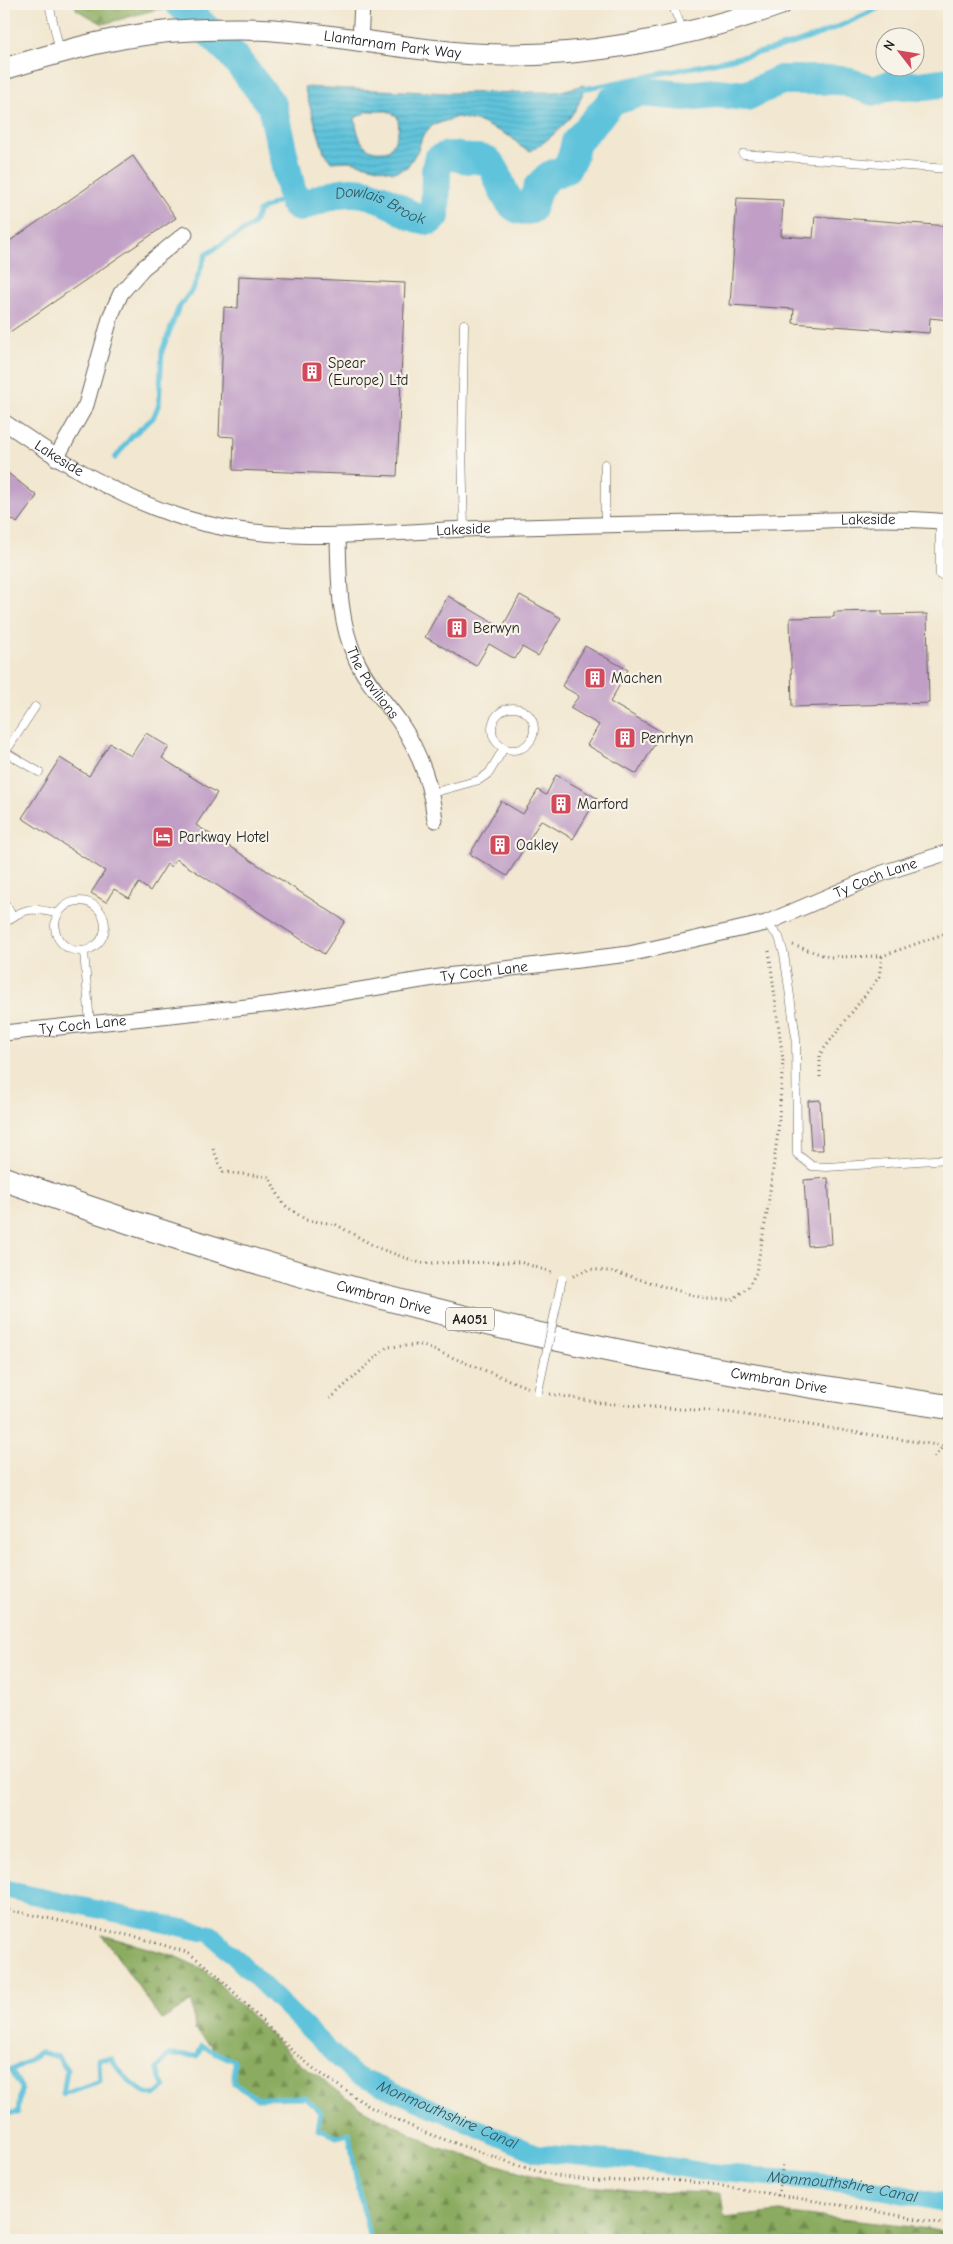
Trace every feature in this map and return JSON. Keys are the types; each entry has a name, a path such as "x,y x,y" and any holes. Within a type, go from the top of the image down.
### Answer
{"main road":[{"name":"Cwmbran Drive","path":"4,1179 187,1241 429,1309 568,1341 803,1386 949,1407"}],"street":[{"path":"360,41 362,4"},
{"name":"Llantarnam Park Way","path":"4,69 123,36 192,30 272,30 475,54 533,54 586,50 683,33 742,18 781,4"},
{"path":"56,458 86,405 112,315 122,293 143,268 185,234"},
{"name":"Lakeside","path":"4,422 87,477 140,502 184,518 225,529 285,536 338,536 464,529 605,525 872,520 944,522"},
{"name":"The Pavilions","path":"338,536 341,608 356,659 369,682 412,743 423,764 432,793 435,820"},
{"name":"Ty Coch Lane","path":"4,1033 274,1004 446,976 629,954 766,923 884,873 949,852"}],"lane":[{"path":"49,4 60,52"},
{"path":"672,4 683,33"},
{"path":"743,154 949,169"},
{"path":"464,324 462,449 464,529"},
{"path":"605,464 605,525"},
{"path":"940,575 944,522"},
{"path":"35,707 4,753 38,772"},
{"path":"517,708 530,717 534,732 526,746 519,749 504,748 493,738 492,722 502,710 517,708"},
{"path":"432,793 479,780 490,772 504,748"},
{"path":"76,901 92,904 98,908 105,922 105,930 98,944 84,951 76,951 62,944 55,930 58,914 62,908 76,901"},
{"path":"4,902 12,915"},
{"path":"4,924 12,915 27,909 43,909 58,914"},
{"path":"766,923 779,937 784,954 796,1038 798,1154 812,1166 827,1167 949,1159"},
{"path":"84,951 90,1024"},
{"path":"538,1392 562,1279"}],"path":[{"path":"213,1149 223,1172 269,1177 283,1204 306,1220 335,1224 378,1248 420,1263 520,1262 552,1272 562,1279 590,1269 615,1272 706,1300 732,1300 748,1287 756,1273 767,1213 778,1132 783,1060 770,952 766,937 766,923"},
{"path":"779,937 796,947 829,958 882,956 949,932"},
{"path":"820,1076 820,1054 878,977 882,956"},
{"path":"330,1399 387,1348 420,1345 538,1392 601,1403 733,1413 943,1446 934,1458"},
{"path":"4,1908 137,1937 189,1953 203,1962 288,2047 314,2069 370,2106 423,2132 526,2168 557,2176 597,2180 672,2180 949,2225"},
{"path":"778,2196 783,2163"}],"green space":[{"path":"74,4 218,4 215,8 158,9 103,24 77,10"},
{"path":"102,1935 172,1955 205,1970 296,2060 361,2108 437,2147 559,2183 641,2191 721,2193 724,2218 780,2212 928,2229 949,2233 949,2240 370,2240 356,2177 349,2133 336,2137 318,2129 321,2112 305,2097 257,2098 234,2084 234,2061 219,2054 195,2030 192,2001 162,2020"}],"water":[{"path":"584,85 578,106 565,124 531,151 521,147 511,137 480,122 457,117 431,126 422,137 418,150 407,167 394,172 350,161 331,162 324,152 304,87 450,93 558,92","holes":["368,111 387,111 397,116 399,125 394,142 389,150 380,151 368,148 360,139 355,118"]}],"building":[{"path":"133,156 176,218 4,336 4,245"},
{"path":"737,198 783,200 781,236 813,238 815,216 949,226 949,320 930,318 929,333 793,323 794,309 730,305"},
{"name":"Spear (Europe) Ltd","path":"239,276 405,283 397,476 233,470 234,437 219,436 224,307 238,308"},
{"path":"4,470 37,496 17,523 4,513"},
{"path":"520,595 561,618 538,656 522,647 515,659 489,644 476,666 425,637 448,596 502,628"},
{"path":"882,611 882,615 927,614 929,703 792,707 790,618 834,617 834,612"},
{"path":"585,646 628,670 610,702 662,732 637,774 587,745 599,725 570,708 579,696 562,686"},
{"path":"146,733 169,747 162,758 217,793 196,825 345,921 324,954 176,859 171,867 167,864 150,891 139,883 129,898 114,889 106,902 91,893 105,871 22,818 60,758 89,776 110,743 131,756"},
{"path":"556,775 597,798 573,839 541,820 507,876 470,854 501,801 523,814 538,790 546,795"},
{"path":"820,1100 823,1150 811,1150 808,1101"},
{"path":"828,1178 832,1244 808,1246 804,1180"}],"waterway":[{"name":"Dowlais Brook","path":"180,4 230,52 272,105 294,203 300,207 335,194 357,192 379,198 410,215 430,220 435,216 438,160 451,156 487,161 492,166 503,191 514,206 521,210 531,209 538,187 549,176 566,169 572,158 576,142 612,101 642,92 684,96 717,93 746,96 781,80 841,80 874,91 891,85 919,86 949,82"},
{"path":"583,89 710,64 785,46 824,33 887,4"},
{"path":"115,458 132,436 153,418 159,404 162,351 178,309 194,287 206,254 253,225 259,211 292,194"},
{"name":"Monmouthshire Canal","path":"4,1889 211,1934 355,2075 536,2153 645,2162 699,2171 850,2184 949,2204"},
{"path":"4,2113 18,2113 21,2087 11,2070 27,2062 40,2052 58,2057 67,2070 63,2094 100,2081 99,2059 112,2059 125,2077 136,2087 156,2095 165,2087 157,2069 168,2055 197,2056 202,2046 234,2061 234,2084 257,2098 305,2097 321,2112 318,2129 336,2137 349,2133 356,2177 370,2240"}],"place":[{"name":"Spear (Europe) Ltd","path":"312,372"},
{"name":"Berwyn","path":"457,628"},
{"name":"Machen","path":"595,678"},
{"name":"Penrhyn","path":"625,738"},
{"name":"Marford","path":"561,804"},
{"name":"Parkway Hotel","path":"163,837"},
{"name":"Oakley","path":"500,845"}]}
